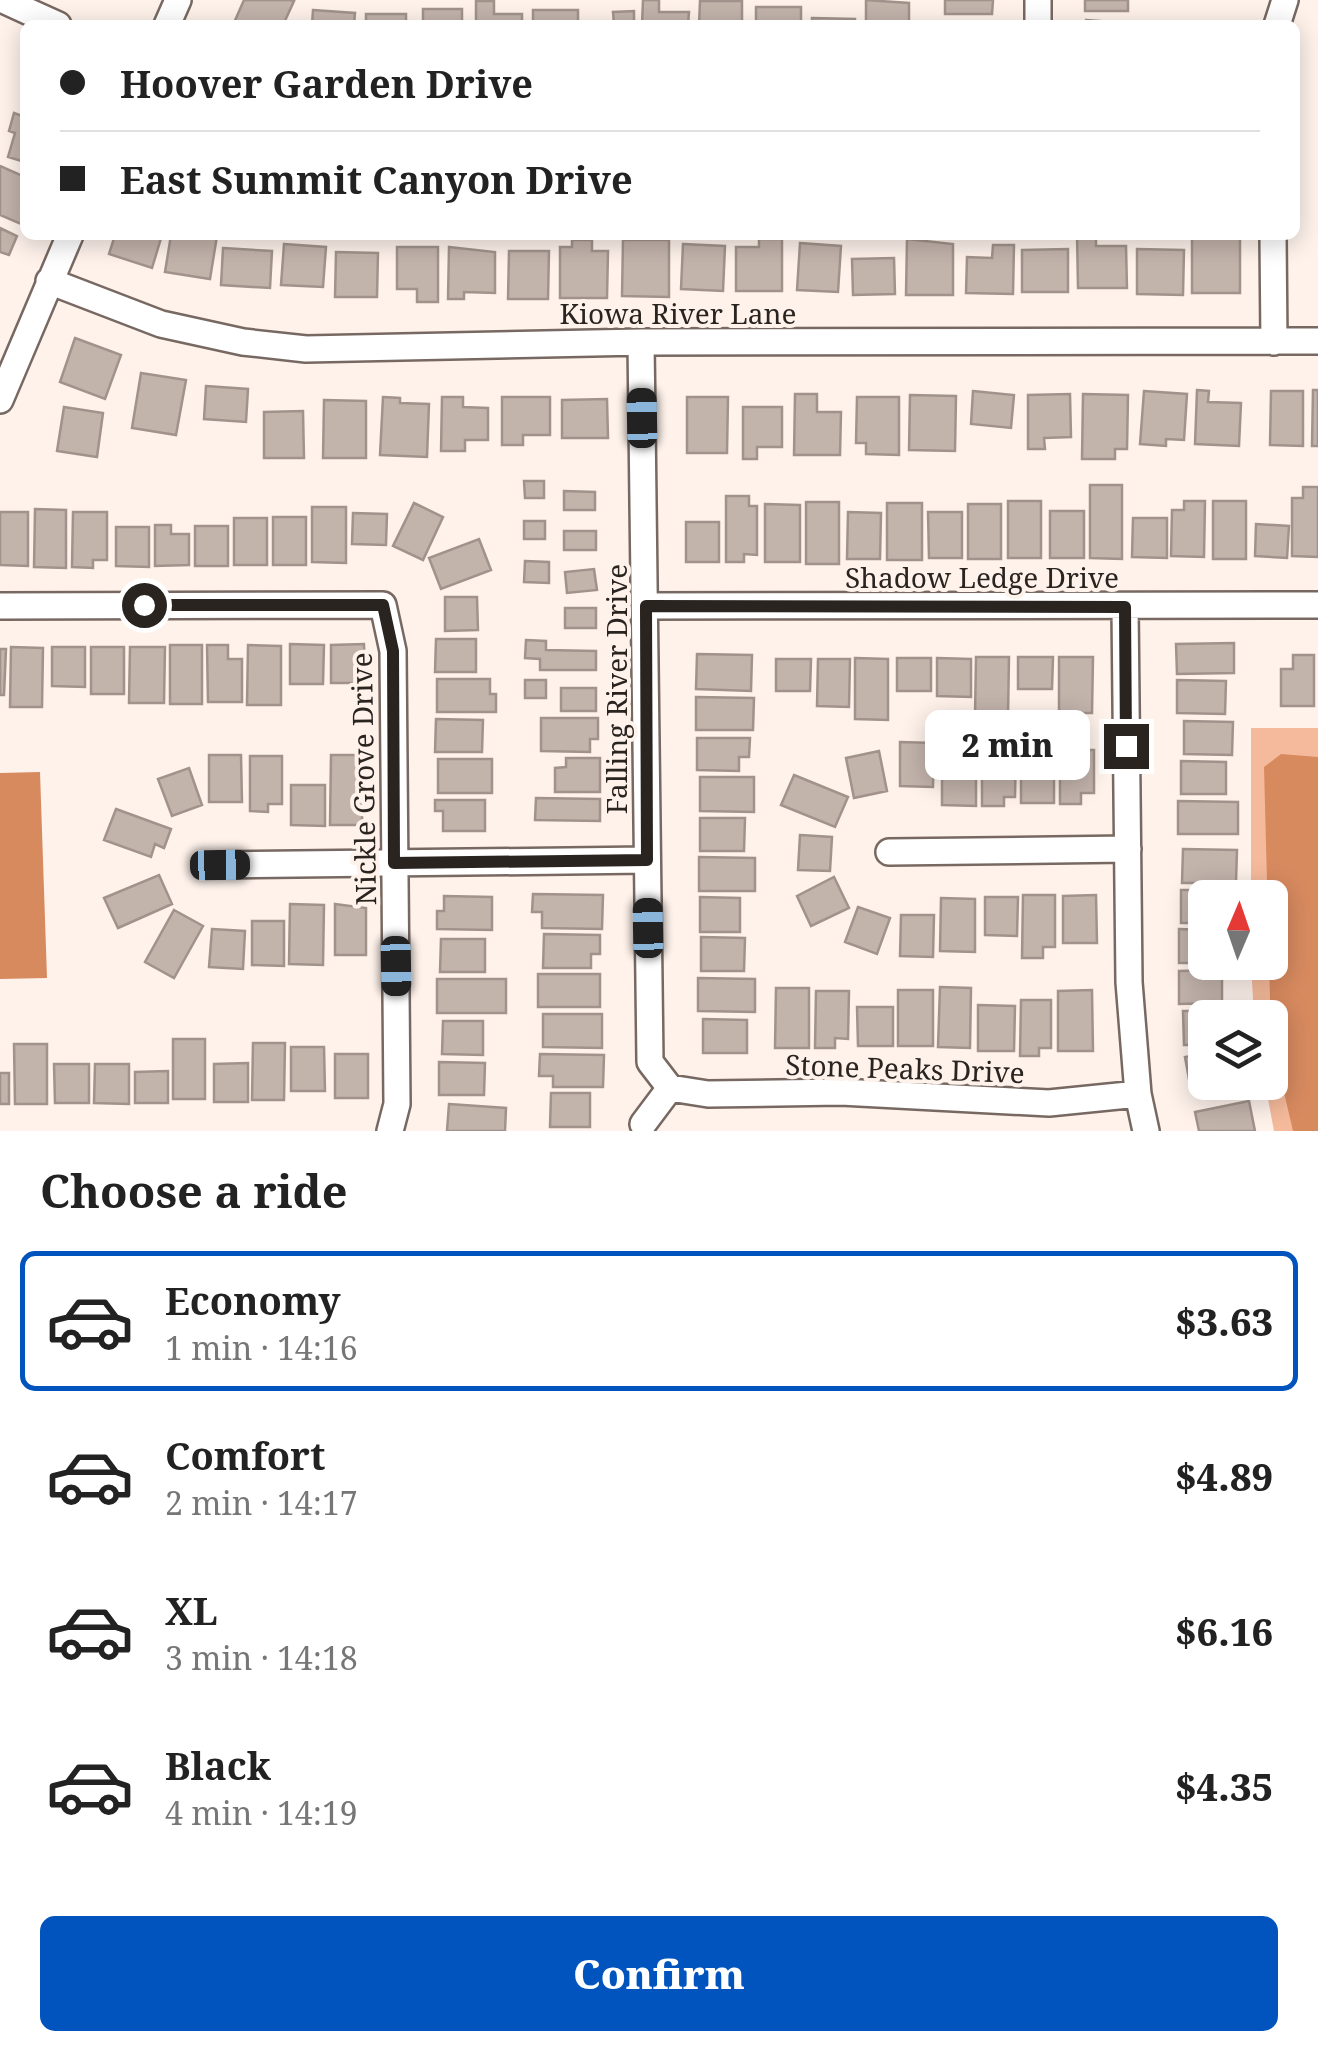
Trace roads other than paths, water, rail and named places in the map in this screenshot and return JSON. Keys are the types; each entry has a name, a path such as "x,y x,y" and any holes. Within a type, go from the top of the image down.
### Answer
{"street":[{"path":"4,0 47,20"},
{"path":"0,400 68,240"},
{"path":"1273,240 1274,342"},
{"name":"Kiowa River Lane","path":"48,282 161,324 242,342 306,349 641,342 1318,342"},
{"name":"Falling River Drive","path":"641,342 650,1062 670,1088"},
{"name":"Nickle Grove Drive","path":"0,606 383,605 393,651 397,1104 390,1131"},
{"name":"Shadow Ledge Drive","path":"646,606 1318,605"},
{"path":"1125,607 1130,1000 1138,1094 1146,1131"},
{"path":"890,852 1128,850"},
{"path":"220,865 647,860"},
{"path":"643,1124 670,1088"},
{"name":"Stone Peaks Drive","path":"670,1088 708,1094 842,1092 1050,1103 1138,1094"}]}
